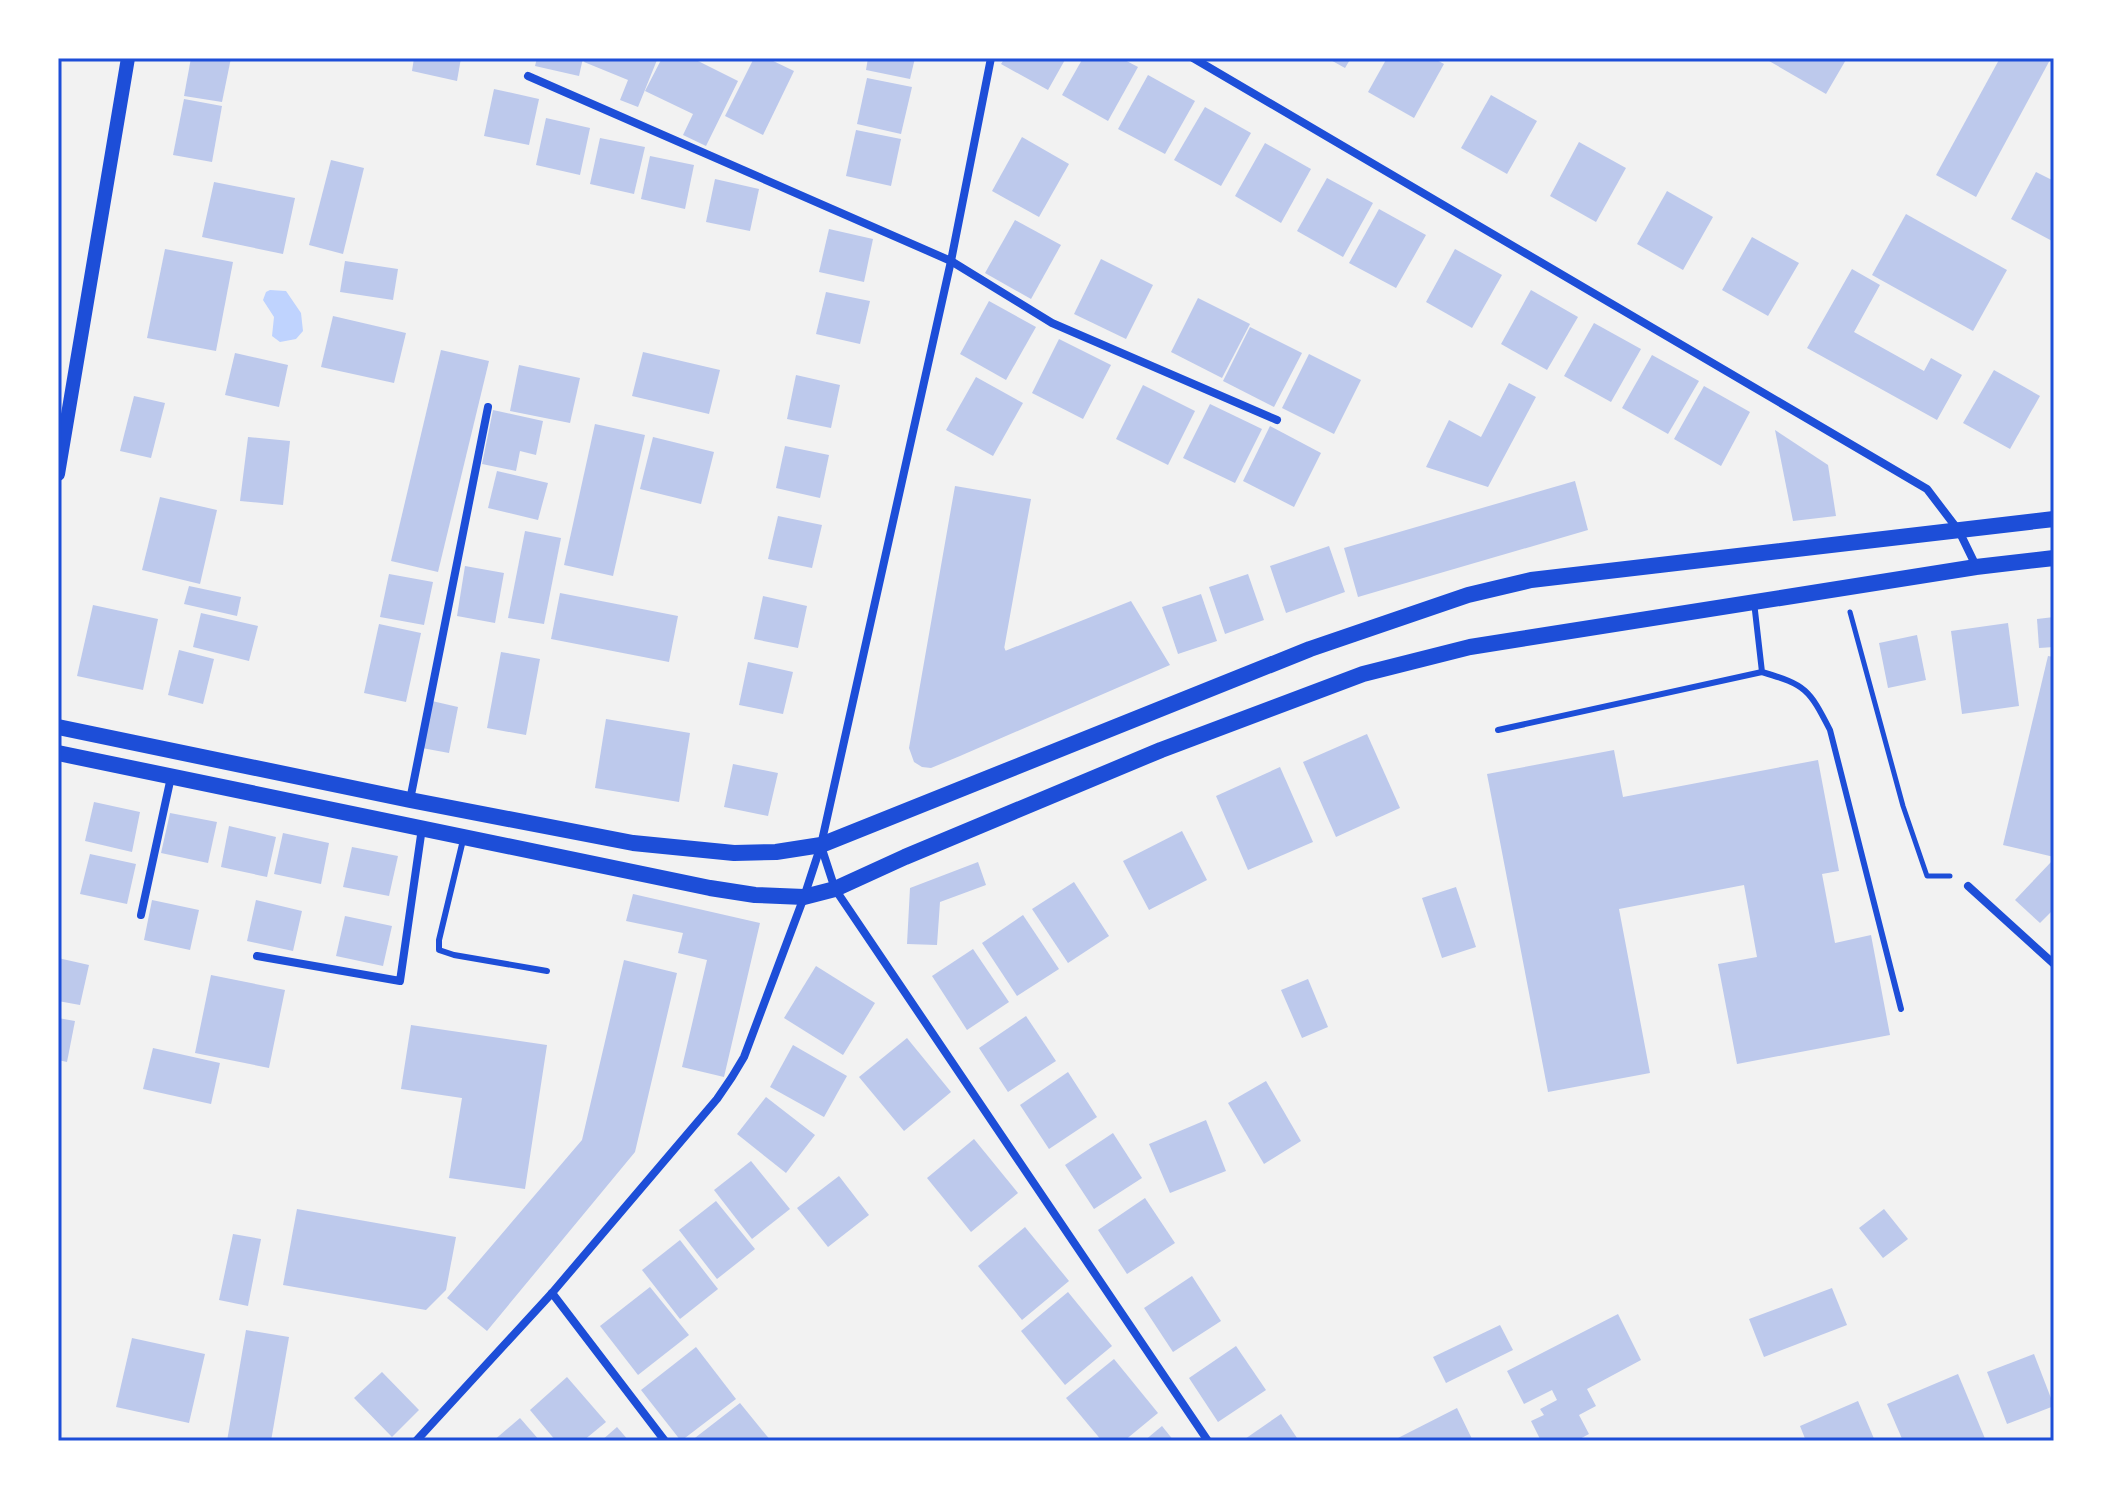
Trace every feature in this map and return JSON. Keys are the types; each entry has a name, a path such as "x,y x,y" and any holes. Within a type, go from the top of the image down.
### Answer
{"main road":[{"path":"58,727 633,843 734,853 776,852 821,845 1310,649 1468,595 1531,580 2054,519"},
{"path":"58,753 710,888 755,895 804,897 835,889 1161,750 1363,674 1470,647 1976,567 2054,558"}],"street":[{"path":"58,474 128,58"},
{"path":"416,1441 552,1293 717,1099 744,1057 821,845 951,261 991,58"},
{"path":"1193,58 1927,489 1959,531 1976,567"},
{"path":"528,76 951,261 1052,323 1277,420"},
{"path":"410,800 488,407"},
{"path":"141,915 171,776"},
{"path":"257,956 400,981 422,828"},
{"path":"821,845 835,889 1208,1441"},
{"path":"1968,886 2054,964"},
{"path":"552,1293 665,1441"}],"lane":[{"path":"1754,602 1762,672"},
{"path":"1498,730 1762,672 1798,683 1818,707 1830,730 1901,1009"},
{"path":"464,837 439,950 547,971"}],"path":[{"path":"1844,589 1903,806 1927,876 1954,877 1968,886"}],"water":[{"path":"270,290 286,291 301,313 303,331 296,339 280,342 272,336 274,317 263,300"}],"building":[{"path":"191,58 231,58 222,102 184,96"},
{"path":"414,58 461,58 457,81 412,71"},
{"path":"537,58 583,58 579,76 535,66"},
{"path":"586,58 657,60 638,107 620,100 628,80 584,62"},
{"path":"662,58 692,58 738,81 706,146 683,135 693,114 645,91"},
{"path":"754,58 767,58 794,71 763,135 725,116"},
{"path":"868,58 915,58 910,79 866,70"},
{"path":"1005,58 1066,58 1048,90 1001,64"},
{"path":"1083,58 1121,58 1138,67 1108,121 1062,95"},
{"path":"1327,58 1351,58 1345,68"},
{"path":"1387,58 1433,58 1444,64 1414,118 1368,92"},
{"path":"1764,58 1847,58 1826,94"},
{"path":"2000,58 2051,58 1976,197 1936,175"},
{"path":"1148,75 1195,101 1165,154 1118,129"},
{"path":"867,78 912,87 901,134 857,124"},
{"path":"494,89 539,99 529,145 484,136"},
{"path":"1491,95 1537,121 1507,174 1461,148"},
{"path":"184,99 222,106 212,162 173,155"},
{"path":"1205,107 1251,133 1221,186 1174,160"},
{"path":"546,118 590,128 580,175 536,165"},
{"path":"856,130 901,139 891,186 846,176"},
{"path":"1022,137 1069,164 1039,217 992,191"},
{"path":"600,138 645,147 634,194 590,184"},
{"path":"1579,142 1626,168 1596,222 1550,196"},
{"path":"1265,143 1311,169 1281,223 1235,196"},
{"path":"650,156 694,165 685,209 641,199"},
{"path":"331,160 364,168 343,254 309,245"},
{"path":"2036,172 2054,181 2054,242 2011,219"},
{"path":"1327,178 1373,203 1343,257 1297,231"},
{"path":"715,179 759,189 750,231 706,222"},
{"path":"214,182 295,198 283,254 202,237"},
{"path":"1667,191 1713,217 1683,270 1637,244"},
{"path":"1379,209 1426,235 1396,288 1349,263"},
{"path":"1906,214 2007,270 1973,331 1872,275"},
{"path":"1015,220 1061,245 1031,299 985,273"},
{"path":"829,229 873,239 864,282 819,272"},
{"path":"1752,237 1799,263 1768,316 1722,290"},
{"path":"165,249 233,262 216,351 147,338"},
{"path":"1455,249 1502,275 1472,328 1426,302"},
{"path":"1101,259 1153,285 1126,339 1074,314"},
{"path":"345,261 398,269 393,300 340,292"},
{"path":"1852,269 1880,285 1854,332 1924,371 1931,358 1962,375 1937,420 1807,348"},
{"path":"1531,290 1578,317 1547,370 1501,344"},
{"path":"826,292 870,301 860,344 816,334"},
{"path":"1198,298 1250,324 1222,378 1171,352"},
{"path":"989,301 1036,327 1006,380 960,354"},
{"path":"333,316 406,333 394,383 321,367"},
{"path":"1594,323 1641,349 1611,402 1564,376"},
{"path":"1250,327 1302,353 1274,407 1223,381"},
{"path":"1059,339 1111,365 1083,419 1032,393"},
{"path":"441,350 489,361 438,572 391,561"},
{"path":"643,352 720,370 709,414 632,396"},
{"path":"235,353 288,365 279,407 225,395"},
{"path":"1309,354 1361,380 1334,434 1282,408"},
{"path":"1652,355 1699,381 1668,434 1622,408"},
{"path":"519,365 580,378 570,423 510,411"},
{"path":"1994,370 2040,396 2010,449 1963,423"},
{"path":"796,375 840,385 831,428 787,419"},
{"path":"976,377 1023,403 993,456 946,430"},
{"path":"1509,383 1536,397 1488,487 1426,467 1449,420 1481,437"},
{"path":"1143,385 1195,411 1168,465 1116,439"},
{"path":"1704,386 1750,412 1721,466 1674,439"},
{"path":"134,396 165,403 151,458 120,451"},
{"path":"1210,404 1262,429 1235,483 1183,458"},
{"path":"493,410 543,421 536,455 520,451 516,471 482,464"},
{"path":"595,424 645,435 613,576 564,565"},
{"path":"1270,426 1321,453 1294,507 1243,481"},
{"path":"1775,430 1828,465 1836,516 1793,521"},
{"path":"248,437 290,441 283,505 240,501"},
{"path":"653,437 714,452 701,504 640,489"},
{"path":"785,446 829,455 820,498 776,488"},
{"path":"497,471 548,483 538,520 488,508"},
{"path":"1575,481 1588,530 1358,597 1344,548"},
{"path":"955,486 1031,499 1004,647 1006,651 1131,601 1170,665 931,768 914,762 909,748"},
{"path":"160,497 217,510 200,584 142,570"},
{"path":"778,516 822,525 812,568 768,559"},
{"path":"525,531 561,538 544,624 508,618"},
{"path":"1329,546 1345,592 1286,613 1270,566"},
{"path":"465,566 504,573 495,623 457,616"},
{"path":"389,574 433,582 424,625 380,617"},
{"path":"1248,574 1264,620 1225,634 1209,587"},
{"path":"189,586 241,597 237,616 184,604"},
{"path":"560,593 678,616 669,662 551,639"},
{"path":"1201,594 1217,641 1178,654 1162,607"},
{"path":"763,596 807,606 798,648 754,639"},
{"path":"93,605 158,619 143,690 77,676"},
{"path":"201,613 258,626 249,661 193,647"},
{"path":"2054,617 2054,647 2039,648 2037,619"},
{"path":"2008,623 2019,706 1962,714 1951,631"},
{"path":"379,624 421,633 406,702 364,693"},
{"path":"1917,635 1926,680 1888,688 1879,643"},
{"path":"179,650 214,659 203,704 168,695"},
{"path":"501,652 540,659 526,735 487,728"},
{"path":"2048,656 2054,657 2054,857 2003,845"},
{"path":"748,662 793,672 783,714 739,705"},
{"path":"432,701 458,707 449,753 422,748"},
{"path":"606,719 690,733 679,802 595,788"},
{"path":"1367,734 1400,808 1336,837 1303,762"},
{"path":"1614,750 1623,797 1818,760 1839,871 1822,874 1835,943 1871,935 1890,1035 1737,1064 1718,964 1757,957 1744,885 1619,909 1650,1073 1548,1092 1487,774"},
{"path":"733,764 778,773 768,816 724,807"},
{"path":"1280,767 1313,842 1248,870 1216,796"},
{"path":"94,802 140,812 132,852 85,841"},
{"path":"170,813 217,822 208,863 161,853"},
{"path":"229,826 276,837 267,877 221,867"},
{"path":"1182,831 1207,880 1149,910 1123,861"},
{"path":"283,833 329,843 321,884 274,874"},
{"path":"352,847 398,856 389,896 343,887"},
{"path":"90,854 136,864 127,904 80,894"},
{"path":"2052,861 2054,909 2040,923 2015,900"},
{"path":"978,862 986,885 940,902 937,945 907,944 910,888"},
{"path":"1074,882 1109,936 1068,963 1032,909"},
{"path":"1456,887 1476,947 1442,958 1422,898"},
{"path":"633,894 760,923 724,1077 682,1067 707,960 678,953 683,933 626,921"},
{"path":"152,900 199,910 190,950 144,940"},
{"path":"256,900 302,911 293,951 247,941"},
{"path":"1023,915 1059,969 1017,996 982,943"},
{"path":"345,916 392,926 383,966 336,956"},
{"path":"973,949 1009,1002 967,1030 932,976"},
{"path":"58,958 89,965 80,1005 58,1001"},
{"path":"624,960 677,973 635,1152 487,1331 447,1298 582,1140"},
{"path":"816,966 875,1003 843,1055 784,1018"},
{"path":"211,975 285,990 269,1068 195,1053"},
{"path":"1308,979 1328,1027 1302,1038 1281,990"},
{"path":"1026,1016 1056,1061 1008,1092 979,1048"},
{"path":"58,1018 75,1021 67,1062 58,1060"},
{"path":"411,1025 547,1045 525,1189 449,1178 462,1098 401,1089"},
{"path":"907,1038 951,1092 904,1131 859,1077"},
{"path":"793,1045 847,1076 824,1117 770,1087"},
{"path":"153,1048 220,1063 211,1104 143,1089"},
{"path":"1068,1072 1097,1117 1049,1149 1020,1105"},
{"path":"1266,1081 1301,1141 1264,1164 1228,1103"},
{"path":"766,1097 815,1135 786,1173 737,1134"},
{"path":"1206,1120 1226,1171 1170,1193 1149,1144"},
{"path":"1113,1133 1142,1178 1094,1209 1065,1165"},
{"path":"974,1139 1018,1193 971,1232 927,1178"},
{"path":"751,1161 790,1209 752,1239 714,1190"},
{"path":"839,1176 869,1215 828,1247 797,1208"},
{"path":"1145,1198 1175,1243 1127,1274 1098,1230"},
{"path":"716,1201 755,1249 717,1279 679,1230"},
{"path":"297,1209 456,1237 446,1290 426,1310 283,1285"},
{"path":"1884,1209 1908,1239 1883,1258 1859,1228"},
{"path":"1025,1227 1069,1281 1022,1320 978,1266"},
{"path":"233,1234 261,1239 248,1306 219,1300"},
{"path":"680,1240 718,1289 680,1319 642,1270"},
{"path":"1192,1276 1221,1321 1173,1352 1144,1308"},
{"path":"650,1287 689,1335 638,1375 600,1326"},
{"path":"1832,1288 1847,1325 1764,1357 1749,1319"},
{"path":"1068,1292 1112,1346 1065,1385 1021,1331"},
{"path":"1618,1314 1641,1360 1587,1389 1596,1406 1579,1415 1589,1434 1576,1441 1541,1441 1531,1421 1544,1415 1540,1409 1557,1400 1552,1390 1524,1404 1507,1371"},
{"path":"1500,1325 1513,1350 1446,1383 1433,1357"},
{"path":"246,1330 289,1337 271,1441 227,1441"},
{"path":"132,1338 205,1354 189,1423 116,1407"},
{"path":"1236,1346 1266,1390 1218,1422 1189,1378"},
{"path":"696,1347 736,1399 681,1441 641,1390"},
{"path":"2034,1354 2054,1406 2007,1424 1987,1372"},
{"path":"1114,1359 1158,1413 1124,1441 1102,1441 1066,1398"},
{"path":"382,1372 419,1410 392,1437 354,1398"},
{"path":"1958,1374 1986,1441 1903,1441 1887,1404"},
{"path":"567,1377 606,1422 583,1441 556,1441 530,1410"},
{"path":"1858,1401 1875,1441 1806,1441 1800,1426"},
{"path":"740,1403 771,1441 691,1441"},
{"path":"1457,1408 1473,1441 1392,1441 1398,1438"},
{"path":"1281,1414 1299,1441 1242,1441"},
{"path":"520,1418 540,1441 493,1441"},
{"path":"1162,1426 1174,1441 1144,1441"},
{"path":"617,1427 629,1441 601,1441"}]}
